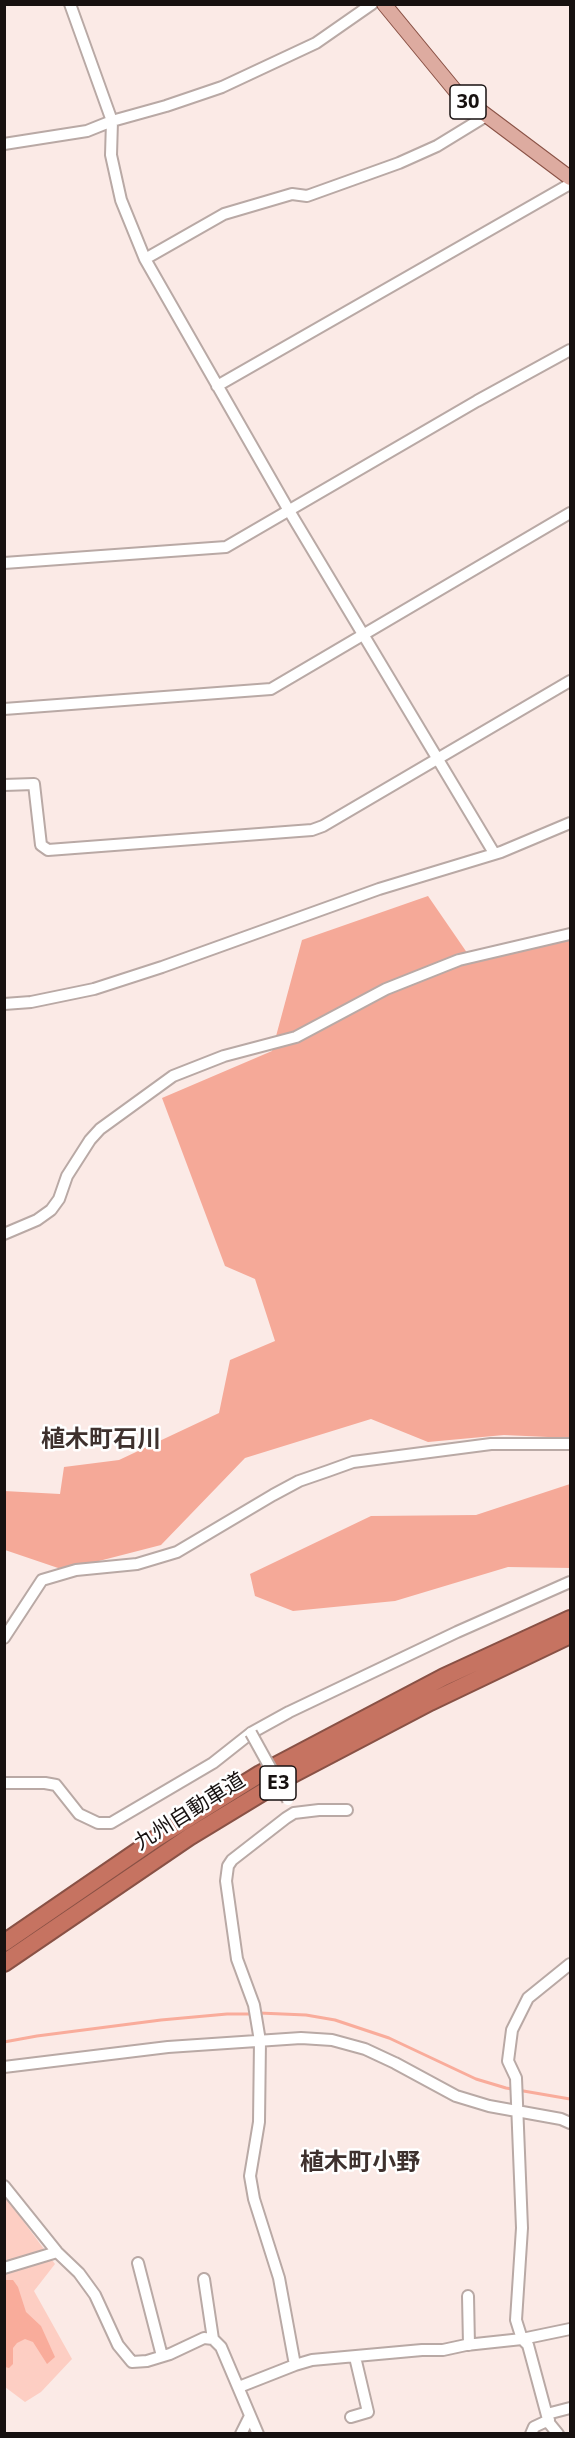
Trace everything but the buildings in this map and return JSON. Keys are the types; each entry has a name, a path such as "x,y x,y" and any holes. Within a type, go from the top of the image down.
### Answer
{"highway":[{"name":"九州自動車道","path":"4,1944 158,1838 260,1774 444,1677 570,1619"},
{"name":"九州自動車道","path":"4,1963 189,1836 291,1775 430,1702 570,1635"}],"main road":[{"name":"30","path":"384,4 458,94 570,178"}],"street":[{"path":"70,4 112,121 111,155 121,200 145,259 288,509 494,853"},
{"path":"4,144 87,131 112,121 166,106 252,74 316,43 372,4"},
{"path":"145,259 224,214 291,194 307,196 399,163 437,146 486,116"},
{"path":"217,386 570,184"},
{"path":"4,563 226,547 288,509 570,350"},
{"path":"4,709 271,689 570,513"},
{"path":"4,785 34,784 41,845 48,850 312,830 323,826 570,681"},
{"path":"4,1004 31,1002 94,990 380,889 494,853 570,823"},
{"path":"4,1234 37,1220 51,1210 59,1199 67,1176 90,1140 100,1129 173,1076 224,1056 296,1037 386,989 459,960 570,934"},
{"path":"4,1638 42,1580 76,1570 137,1564 177,1552 299,1481 353,1462 491,1444 570,1444"},
{"path":"4,1784 57,1785 79,1814 98,1823 111,1823 213,1763 251,1733 338,1688 570,1582"},
{"path":"251,1733 294,1813"},
{"path":"295,2365 279,2278 254,2199 250,2176 259,2122 260,2041 254,2005 237,1959 226,1881 228,1866 232,1860 294,1813 347,1810"},
{"path":"558,2433 548,2417 528,2344 522,2339 516,2320 522,2228 516,2078 508,2061 512,2030 528,1998 570,1964"},
{"path":"4,2067 168,2047 301,2038 332,2040 365,2049 456,2096 489,2106 517,2106 570,2123"},
{"path":"4,2186 57,2252 79,2273 95,2295 118,2345 132,2362 162,2356 204,2338 213,2339"},
{"path":"4,2268 57,2252"},
{"path":"138,2263 162,2356"},
{"path":"204,2279 213,2339 221,2347 258,2433"},
{"path":"468,2296 469,2345"},
{"path":"238,2387 312,2360 390,2352 443,2350 522,2339 570,2329"},
{"path":"351,2417 368,2412 355,2357"},
{"path":"531,2433 534,2427 548,2417 570,2408"},
{"path":"241,2433 250,2416"}],"shaded area":[{"path":"428,896 472,960 570,939 570,1438 504,1435 428,1442 371,1419 245,1458 161,1545 64,1570 5,1550 4,1491 60,1494 64,1467 119,1460 219,1413 230,1360 275,1341 255,1279 225,1266 162,1098 272,1051 302,940"},
{"path":"570,1484 570,1568 508,1567 395,1601 293,1611 255,1596 250,1574 371,1516 476,1515"},
{"path":"4,2195 55,2264 34,2291 72,2359 41,2392 25,2402 5,2387"},
{"path":"6,2280 13,2280 18,2287 26,2312 41,2326 55,2357 47,2364 33,2342 25,2339 13,2348 13,2364 9,2368 5,2367"}],"waterway":[{"path":"259,2013 306,2015 335,2020 389,2038 476,2079 506,2088 570,2099"},
{"path":"4,2042 161,2020 253,2014"}],"district":[{"name":"植木町石川","path":"101,1440"},
{"name":"植木町小野","path":"360,2163"}]}
